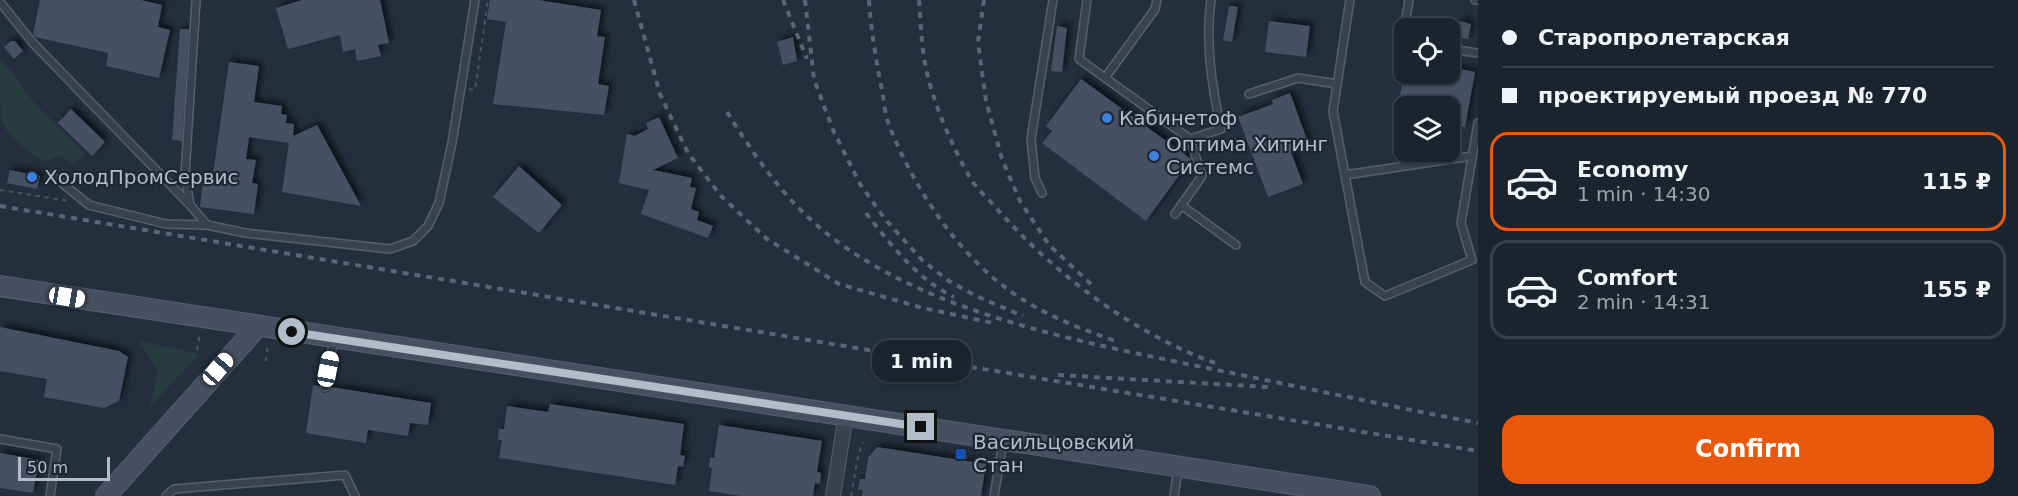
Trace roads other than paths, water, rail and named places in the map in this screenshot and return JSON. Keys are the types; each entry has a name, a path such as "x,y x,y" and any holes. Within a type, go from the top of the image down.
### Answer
{"street":[{"path":"0,286 1370,496"},
{"path":"106,496 257,327"},
{"path":"833,496 846,415"}],"lane":[{"path":"190,205 185,175 196,0"},
{"path":"52,175 89,205 166,224 207,225 245,233 390,249 413,241 428,226 439,203 452,143 475,0"},
{"path":"1042,193 1035,178 1031,139 1053,0"},
{"path":"1087,0 1078,59 1190,139 1202,176 1175,214"},
{"path":"1105,78 1155,9 1157,0"},
{"path":"1190,139 1221,129 1212,90 1208,22 1211,0"},
{"path":"1350,0 1333,111 1365,282 1385,296 1472,260 1461,224 1478,123"},
{"path":"1406,18 1409,0"},
{"path":"0,2 32,42 207,225"},
{"path":"1460,51 1478,53"},
{"path":"1249,94 1298,78 1337,84"},
{"path":"1345,175 1472,156"},
{"path":"1181,206 1236,245"},
{"path":"325,387 334,337"},
{"path":"0,439 57,449 50,496"},
{"path":"994,496 1003,440"},
{"path":"1174,496 1178,466"},
{"path":"166,496 174,489 345,475 355,496"}],"railway":[{"path":"634,0 660,94 688,153 721,196 767,239 839,284 923,308 993,323"},
{"path":"783,0 807,59"},
{"path":"805,0 814,79 833,130 860,184 885,219 923,261 949,281 976,296 1023,316"},
{"path":"869,0 874,45 888,121 912,174 942,221 978,264 1019,297 1055,317 1118,342"},
{"path":"919,0 923,51 933,94 956,150 977,188 1044,257 1097,300 1154,336 1215,363"},
{"path":"984,0 978,42 986,101 1002,159 1020,201 1049,245 1093,286"},
{"path":"727,112 773,179 814,223 871,264 916,287 963,306 1063,337 1478,423"},
{"path":"0,206 1478,451"},
{"path":"866,213 895,249 917,271 928,281 954,297"},
{"path":"1058,375 1268,387"}],"place":[{"name":"Кабинетоф","path":"1107,118"},
{"name":"Оптима Хитинг Системс","path":"1154,156"},
{"name":"ХолодПромСервис","path":"32,177"},
{"name":"Васильцовский Стан","path":"961,454"}]}
